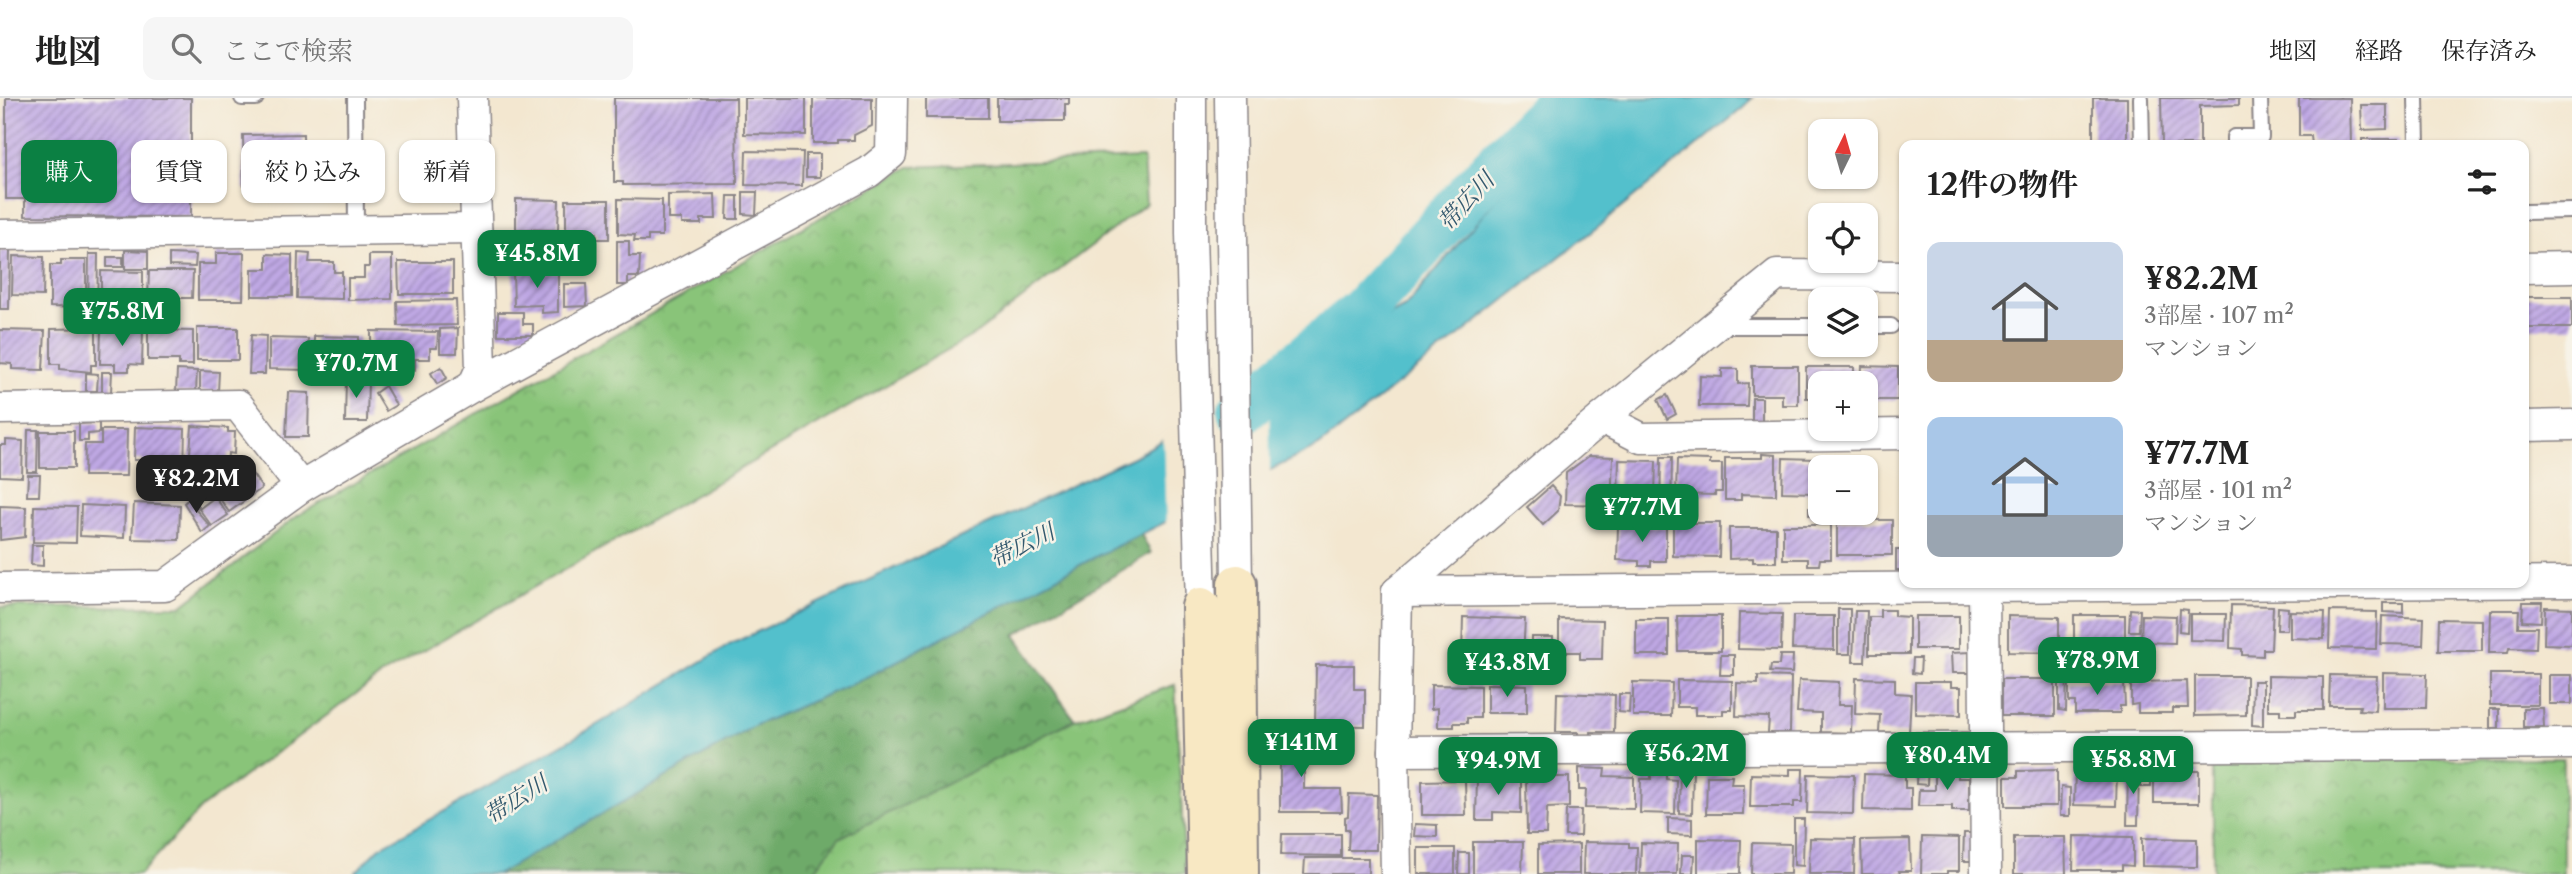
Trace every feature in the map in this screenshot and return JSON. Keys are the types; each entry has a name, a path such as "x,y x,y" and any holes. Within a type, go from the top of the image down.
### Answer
{"street":[{"path":"472,98 481,368 473,386"},
{"path":"0,588 165,586 302,487 473,386 869,172 891,154 892,98"},
{"path":"1191,98 1191,233 1207,874"},
{"path":"1230,98 1239,874"},
{"path":"0,235 477,229"},
{"path":"2529,268 2572,267"},
{"path":"1396,874 1394,751 1397,592 1602,418 1777,275 1899,276"},
{"path":"0,409 239,405 302,487"},
{"path":"1602,418 1641,438 1899,434"},
{"path":"2529,426 2572,425"},
{"path":"2529,582 2572,582"},
{"path":"1397,592 1899,587"},
{"path":"1984,588 1986,874"},
{"path":"1394,751 2572,744"}],"lane":[{"path":"243,98 256,98"},
{"path":"355,98 356,230"},
{"path":"2141,98 2142,140"},
{"path":"2234,140 2234,137 2261,138 2260,98"},
{"path":"2416,98 2417,140"},
{"path":"2529,212 2572,211"},
{"path":"1713,326 1808,326"},
{"path":"1878,326 1891,326"}],"green space":[{"path":"1143,158 1146,204 977,333 383,674 201,808 140,874 0,874 0,607 181,606 297,516 909,167"},
{"path":"1129,512 1151,553 1015,635 1075,720 1175,685 1185,874 465,874"},
{"path":"1175,685 1185,874 812,874 839,838 1074,720"},
{"path":"2563,758 2563,874 2213,874 2213,760"}],"water":[{"path":"1581,98 1752,98 1605,221 1319,446 1103,553 859,681 756,725 498,874 354,874 379,848 595,726 731,644 1133,457 1405,307"}],"pier":[{"path":"1269,378 1270,474 1166,526 1163,436"}],"building":[{"path":"6,98 191,98 191,140 131,140 131,203 191,203 191,217 25,216 25,203 117,203 117,140 21,140 21,199 6,199"},
{"path":"614,98 736,98 737,184 623,185 623,182 614,182"},
{"path":"744,98 806,98 806,135 744,134"},
{"path":"813,98 872,98 872,126 854,135 854,140 813,143"},
{"path":"926,98 988,98 988,118 926,118"},
{"path":"997,98 1069,98 1069,104 1065,104 1065,121 997,121"},
{"path":"2093,98 2127,98 2127,140 2093,140"},
{"path":"2161,98 2239,98 2239,105 2200,106 2200,140 2162,140"},
{"path":"2299,98 2350,98 2351,140 2311,140 2311,136 2299,136"},
{"path":"2361,105 2387,105 2387,129 2362,130"},
{"path":"303,134 303,140 243,140 243,135"},
{"path":"2362,139 2398,139 2398,140"},
{"path":"746,151 803,152 802,186 745,185"},
{"path":"806,154 820,154 820,177 806,177"},
{"path":"743,192 757,192 756,215 743,214"},
{"path":"715,194 716,219 701,219 701,224 682,224 682,219 668,219 668,195"},
{"path":"728,196 738,196 738,219 727,219"},
{"path":"516,199 559,200 558,230 516,229"},
{"path":"618,199 662,200 662,236 648,236 648,241 634,241 635,235 618,234"},
{"path":"566,200 609,200 609,239 597,239 597,233 566,233"},
{"path":"617,241 629,241 629,256 640,256 639,277 628,277 628,285 617,285"},
{"path":"0,250 10,250 9,309 0,309"},
{"path":"125,250 148,251 148,269 125,269"},
{"path":"216,253 244,253 243,300 198,300 198,264 216,264"},
{"path":"298,253 310,254 309,262 334,262 334,272 342,272 342,299 297,298"},
{"path":"89,254 98,254 97,315 88,315"},
{"path":"169,254 196,255 195,267 169,266"},
{"path":"267,254 292,255 292,296 252,296 252,269 267,269"},
{"path":"369,255 392,255 392,299 348,300 348,278 364,278 364,267 369,267"},
{"path":"13,256 44,257 43,296 12,295"},
{"path":"107,257 123,257 123,267 107,267"},
{"path":"61,260 86,260 86,308 50,307 50,265 61,265"},
{"path":"398,262 453,262 453,294 399,294"},
{"path":"101,271 143,272 143,302 101,302"},
{"path":"149,271 193,271 192,298 148,298"},
{"path":"513,272 558,272 558,312 542,313 542,305 514,306"},
{"path":"564,284 586,284 587,306 564,307"},
{"path":"2529,297 2572,297 2572,328 2529,328"},
{"path":"456,300 457,325 398,326 397,301"},
{"path":"498,312 523,312 523,324 533,324 533,335 498,335"},
{"path":"96,328 96,365 91,365 91,372 60,369 60,364 51,364 51,329"},
{"path":"197,328 238,328 238,360 197,360"},
{"path":"458,328 457,353 440,353 440,329"},
{"path":"101,329 143,329 142,365 129,364 129,371 115,371 115,364 100,364"},
{"path":"0,330 45,331 43,370 12,369 12,364 0,363"},
{"path":"148,330 193,331 193,365 179,365 179,360 148,360"},
{"path":"371,331 438,332 437,348 430,348 430,359 415,359 415,370 371,369"},
{"path":"251,335 266,336 265,374 249,374"},
{"path":"314,336 359,337 359,370 314,370"},
{"path":"269,338 308,339 307,370 269,369"},
{"path":"1752,366 1798,366 1798,405 1782,405 1782,395 1752,395"},
{"path":"1862,366 1898,367 1898,400 1878,400 1878,371 1862,371"},
{"path":"441,367 447,378 437,384 431,373"},
{"path":"1806,367 1854,367 1854,371 1808,371 1806,398"},
{"path":"1722,369 1738,369 1738,384 1748,383 1747,406 1699,406 1700,376 1722,377"},
{"path":"177,370 197,371 196,393 176,392"},
{"path":"200,371 219,372 218,392 200,391"},
{"path":"102,372 112,372 111,392 102,392"},
{"path":"86,373 98,374 97,391 86,391"},
{"path":"346,378 368,379 367,422 345,422"},
{"path":"385,386 396,405 386,411 375,393"},
{"path":"288,392 309,393 308,437 286,437"},
{"path":"1667,395 1676,414 1667,419 1658,400"},
{"path":"1752,398 1762,398 1762,421 1752,421"},
{"path":"99,423 99,433 88,434 88,441 79,441 79,424"},
{"path":"192,426 228,428 228,432 235,432 234,454 228,453 227,468 189,466"},
{"path":"135,427 185,429 184,473 143,472 143,460 134,460"},
{"path":"28,430 38,430 37,472 27,472"},
{"path":"101,430 127,430 126,476 84,476 85,444 101,444"},
{"path":"40,431 74,431 74,468 40,468"},
{"path":"6,440 23,441 22,477 0,476 0,445 6,445"},
{"path":"1762,454 1776,455 1776,495 1741,494 1741,500 1725,500 1725,458 1762,458"},
{"path":"1589,456 1613,457 1611,505 1565,504 1566,473"},
{"path":"1661,457 1672,457 1671,516 1660,516"},
{"path":"1783,458 1808,459 1808,493 1782,492"},
{"path":"1677,459 1710,460 1710,464 1722,464 1722,492 1715,492 1715,495 1676,494"},
{"path":"1619,460 1656,461 1655,495 1618,494"},
{"path":"249,469 262,488 229,512 216,493"},
{"path":"28,475 40,475 39,496 27,496"},
{"path":"1551,486 1560,496 1558,511 1543,525 1527,507"},
{"path":"191,497 199,506 195,509 210,526 202,533 184,503"},
{"path":"215,497 228,515 212,526 199,509"},
{"path":"134,503 180,505 179,540 132,539"},
{"path":"81,505 125,507 124,538 80,536"},
{"path":"0,506 26,507 25,537 0,540"},
{"path":"34,506 77,507 76,543 33,542"},
{"path":"1878,520 1892,520 1892,555 1837,555 1837,525 1878,525"},
{"path":"1673,523 1720,523 1719,557 1673,556"},
{"path":"1783,525 1831,525 1831,559 1820,559 1819,565 1808,565 1808,559 1783,559"},
{"path":"1618,526 1666,527 1666,561 1651,561 1651,566 1639,566 1639,561 1617,560"},
{"path":"1729,528 1776,528 1776,562 1753,562 1753,558 1729,559"},
{"path":"32,545 43,545 43,566 31,565"},
{"path":"1896,550 1899,550 1899,570 1896,570"},
{"path":"2523,602 2542,602 2541,622 2522,621"},
{"path":"2383,603 2403,603 2403,613 2383,612"},
{"path":"2231,605 2273,606 2271,649 2263,649 2263,656 2242,655 2242,649 2230,648"},
{"path":"2278,607 2288,608 2287,630 2277,630"},
{"path":"2545,607 2572,608 2572,645 2544,644"},
{"path":"1838,609 1850,609 1850,654 1838,654"},
{"path":"2130,609 2140,610 2139,631 2129,631"},
{"path":"2180,609 2188,610 2187,632 2179,631"},
{"path":"1880,610 1894,610 1894,616 1909,617 1909,654 1869,654 1869,617 1880,617"},
{"path":"2490,610 2519,610 2518,627 2537,627 2536,649 2509,648 2508,653 2489,653"},
{"path":"1855,611 1867,611 1865,662 1853,662"},
{"path":"2290,611 2325,612 2324,639 2290,638"},
{"path":"2330,611 2377,612 2376,649 2329,648"},
{"path":"1739,613 1782,614 1781,650 1738,649"},
{"path":"2190,614 2226,614 2225,641 2190,640"},
{"path":"2074,615 2125,615 2125,654 2074,653"},
{"path":"2142,615 2176,616 2175,643 2141,642"},
{"path":"1677,616 1721,616 1721,651 1678,651"},
{"path":"1793,616 1834,616 1834,650 1792,649"},
{"path":"1915,616 1959,616 1959,649 1915,649"},
{"path":"2008,616 2059,617 2059,653 2008,652"},
{"path":"2382,616 2424,618 2423,645 2381,644"},
{"path":"1463,617 1525,619 1523,657 1462,655"},
{"path":"1559,619 1603,620 1602,659 1580,659 1580,652 1559,652"},
{"path":"1636,619 1669,619 1669,655 1636,655"},
{"path":"2439,619 2482,620 2482,651 2438,651"},
{"path":"1531,637 1553,637 1553,656 1531,656"},
{"path":"1970,652 1970,673 1952,673 1951,653"},
{"path":"1721,655 1734,655 1734,675 1720,675"},
{"path":"1780,655 1793,655 1792,673 1770,672 1771,665 1779,665"},
{"path":"1913,658 1921,658 1920,674 1912,673"},
{"path":"1316,665 1354,665 1354,689 1365,689 1365,726 1315,725"},
{"path":"2059,671 2067,671 2066,711 2059,710"},
{"path":"2383,673 2427,674 2426,708 2383,708"},
{"path":"2490,674 2538,674 2538,705 2490,705"},
{"path":"2330,675 2377,676 2375,711 2359,710 2360,706 2329,706"},
{"path":"2549,675 2572,675 2572,704 2549,704"},
{"path":"1758,676 1791,677 1790,733 1768,733 1769,717 1736,716 1737,683 1758,684"},
{"path":"2195,676 2246,676 2246,715 2195,716"},
{"path":"2268,676 2323,677 2323,710 2296,710 2296,715 2280,715 2280,710 2268,710"},
{"path":"1856,678 1895,679 1895,693 1911,694 1909,733 1879,732 1880,715 1855,714"},
{"path":"2001,679 2055,679 2055,716 2001,716"},
{"path":"1677,680 1732,681 1732,710 1723,710 1723,715 1695,715 1695,707 1677,707"},
{"path":"1799,680 1839,682 1838,705 1852,705 1851,733 1821,732 1821,713 1797,712"},
{"path":"2187,681 2188,708 2172,708 2172,713 2138,713 2138,704 2131,705 2131,682"},
{"path":"2253,681 2263,681 2263,726 2252,725"},
{"path":"1633,682 1672,683 1671,716 1633,716"},
{"path":"1915,682 1951,682 1951,687 1961,687 1961,715 1915,714"},
{"path":"2069,682 2124,682 2125,706 2120,706 2120,713 2075,713 2075,702 2069,702"},
{"path":"1487,684 1527,685 1527,713 1487,713"},
{"path":"1431,685 1480,686 1480,718 1467,718 1467,723 1454,723 1454,727 1438,727 1438,708 1431,709"},
{"path":"1557,693 1615,695 1614,732 1591,732 1591,736 1578,736 1578,732 1556,732"},
{"path":"1619,694 1630,694 1629,713 1619,712"},
{"path":"2523,708 2543,708 2544,727 2523,727"},
{"path":"2490,709 2499,709 2499,728 2490,728"},
{"path":"1280,727 1304,727 1304,789 1341,789 1342,812 1280,812"},
{"path":"1917,764 1928,765 1927,785 1916,784"},
{"path":"1680,767 1693,768 1692,814 1679,813"},
{"path":"2128,767 2139,768 2138,825 2127,825"},
{"path":"2141,767 2151,768 2151,787 2141,787"},
{"path":"1579,768 1605,769 1604,776 1634,777 1634,809 1585,808 1586,790 1579,790"},
{"path":"1790,769 1803,769 1802,802 1794,802 1794,807 1750,807 1751,774 1790,775"},
{"path":"2057,770 2057,806 2005,806 2005,777 2018,777 2018,771"},
{"path":"2075,770 2117,771 2116,806 2074,805"},
{"path":"1935,771 1958,771 1958,778 1969,778 1969,811 1952,811 1952,806 1918,806 1919,790 1935,790"},
{"path":"2154,771 2199,771 2199,803 2154,803"},
{"path":"1651,772 1666,773 1666,779 1676,780 1675,814 1640,813 1641,779 1651,779"},
{"path":"1808,774 1854,775 1853,814 1807,813"},
{"path":"1864,774 1905,775 1905,788 1911,788 1911,811 1863,810"},
{"path":"1707,776 1732,776 1731,784 1744,784 1743,814 1706,814"},
{"path":"1526,777 1569,777 1569,807 1547,808 1546,834 1527,834"},
{"path":"1477,778 1521,778 1521,813 1493,812 1493,820 1476,820"},
{"path":"1465,780 1466,815 1422,815 1422,781"},
{"path":"2061,787 2070,788 2070,816 2060,816"},
{"path":"1349,794 1377,795 1376,850 1348,850 1349,829 1345,829 1345,817 1348,816"},
{"path":"1566,810 1581,810 1580,836 1565,836"},
{"path":"1668,818 1692,819 1692,835 1668,834"},
{"path":"1794,819 1804,819 1803,866 1794,865"},
{"path":"1415,824 1437,825 1437,837 1414,836"},
{"path":"1964,833 1974,833 1974,861 1963,861"},
{"path":"1282,834 1341,834 1341,856 1281,855"},
{"path":"2074,836 2133,837 2133,866 2122,865 2122,870 2073,870"},
{"path":"1922,837 1959,838 1959,871 1921,874"},
{"path":"2014,837 2065,837 2066,874 2014,874"},
{"path":"1810,838 1855,839 1854,874 1809,874"},
{"path":"2142,838 2197,839 2197,867 2142,866"},
{"path":"1698,839 1741,840 1740,874 1698,874"},
{"path":"1910,839 1911,871 1899,871 1900,874 1862,874 1861,840"},
{"path":"1473,842 1523,842 1522,874 1473,874"},
{"path":"1584,842 1629,843 1629,847 1637,847 1636,874 1583,874"},
{"path":"1641,843 1678,844 1677,874 1640,874"},
{"path":"1752,843 1791,844 1790,874 1751,874"},
{"path":"1579,844 1579,874 1538,874 1538,845"},
{"path":"1418,848 1455,848 1455,874 1418,874"},
{"path":"1459,853 1469,853 1469,874 1458,874"},
{"path":"1682,855 1694,855 1693,874 1681,874"},
{"path":"1305,858 1368,858 1368,874 1304,874"}],"waterway":[{"name":"帯広川","path":"1241,411 1364,309 1496,165 1563,98"}]}
